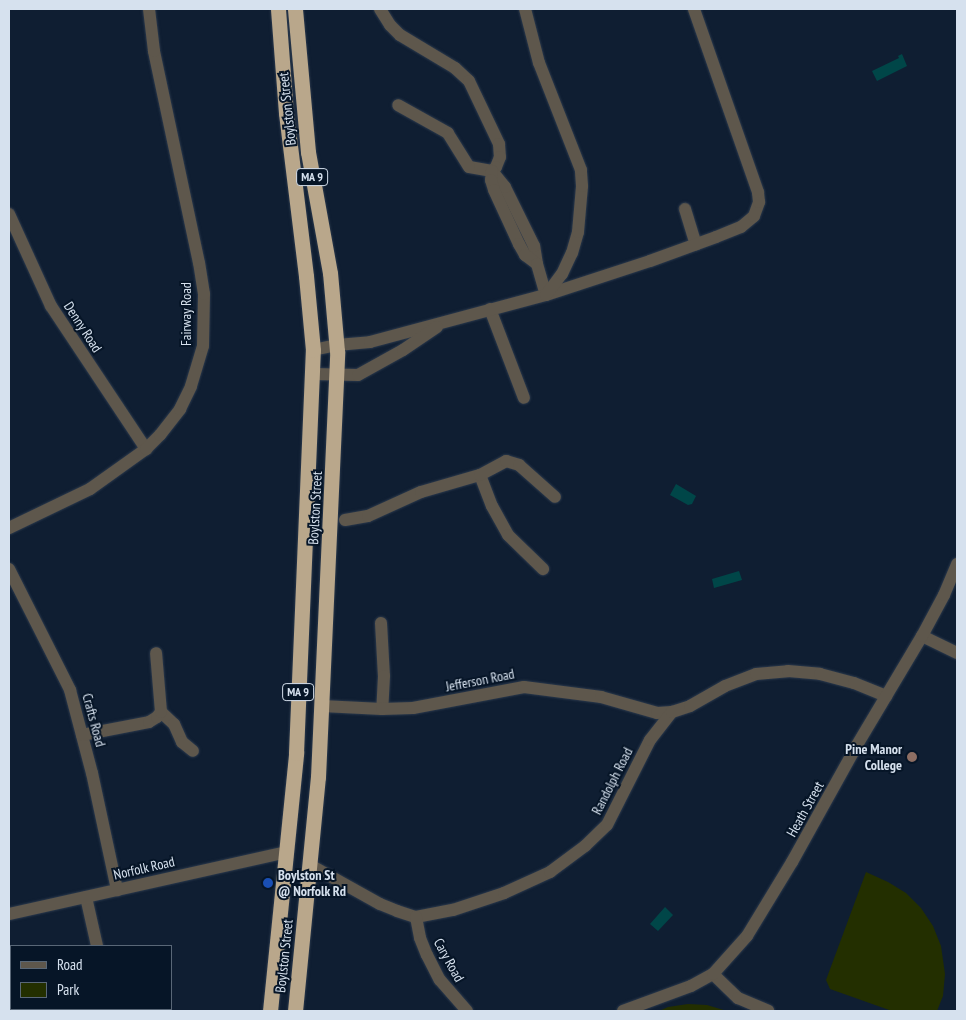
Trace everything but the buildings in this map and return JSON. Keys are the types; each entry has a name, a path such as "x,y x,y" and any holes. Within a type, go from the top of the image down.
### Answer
{"highway":[{"name":"Boylston Street","path":"270,1011 296,753 313,350 309,299 286,113 278,9"},
{"name":"Boylston Street","path":"295,9 308,152 330,272 337,345 322,706 310,865 295,1011"}],"street":[{"name":"Fairway Road","path":"9,528 90,489 146,449 160,435 180,409 191,386 203,346 204,294 154,51 149,9"},
{"path":"380,9 390,25 400,35 455,68 469,81 499,144 500,157 492,172 491,180 494,190 518,244 525,255 536,264 546,295"},
{"path":"525,9 539,62 581,170 582,186 578,232 572,253 562,274 546,295"},
{"path":"313,350 337,345 370,342 546,295 696,244 746,224 754,216 759,202 694,9"},
{"path":"398,105 448,133 469,167 492,172"},
{"path":"685,209 696,244"},
{"name":"Denny Road","path":"9,214 51,306 146,449"},
{"path":"490,309 524,398"},
{"path":"312,374 358,375 445,322"},
{"path":"370,342 379,363"},
{"path":"345,520 368,516 435,486 480,475 501,462 510,461 519,465 555,497"},
{"path":"480,475 492,506 508,536 543,569"},
{"name":"Crafts Road","path":"9,569 60,666 70,690 117,890"},
{"name":"Heath Street","path":"623,1011 691,986 713,974 728,959 759,918 922,636 956,569"},
{"path":"381,623 384,676 382,709"},
{"path":"922,636 957,653"},
{"path":"156,653 161,712 174,724 182,742 193,751"},
{"path":"672,712 690,706 724,686 756,674 788,671 820,674 854,683 886,696"},
{"name":"Jefferson Road","path":"322,706 382,709 432,705 524,687 601,697 656,713 672,712"},
{"path":"82,735 149,722 161,712"},
{"name":"Randolph Road","path":"416,917 453,910 504,893 550,872 585,846 607,825 650,740 672,712"},
{"name":"Norfolk Road","path":"9,914 287,852"},
{"path":"310,865 380,904 416,917"},
{"path":"86,897 97,945"},
{"name":"Cary Road","path":"416,917 420,938 440,980 467,1011"},
{"path":"713,974 738,998 768,1011"}],"green space":[{"path":"866,872 906,893 921,908 933,926 941,946 945,974 943,996 937,1011 892,1011 830,989 826,980"},
{"path":"688,1004 707,1005 727,1011 659,1011 668,1007"}],"shaded area":[{"path":"902,54 907,66 877,81 872,71 899,58 898,56"},
{"path":"676,484 696,496 692,504 688,505 670,495"},
{"path":"739,571 742,580 714,588 712,579"},
{"path":"665,907 673,915 658,931 650,924"}],"place":[{"name":"Pine Manor College","path":"912,757"},
{"name":"Boylston St @ Norfolk Rd","path":"268,883"}]}
